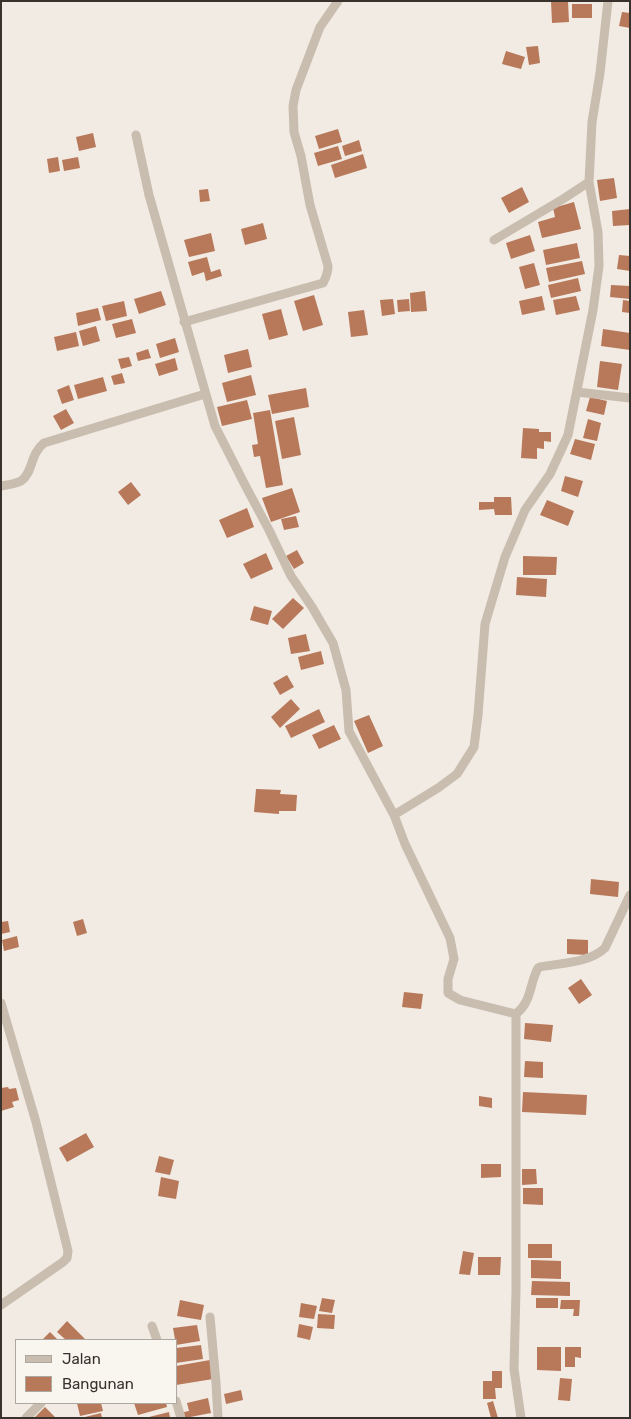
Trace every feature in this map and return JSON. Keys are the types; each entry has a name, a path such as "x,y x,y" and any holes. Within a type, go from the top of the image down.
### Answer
{"street":[{"path":"184,322 322,283 328,273 328,266 310,205 302,156 294,132 293,106 296,90 320,28 338,1"},
{"path":"394,815 457,774 474,747 485,624 505,557 525,510 550,474 568,435 593,310 599,266 598,232 589,182 592,122 600,73 608,1"},
{"path":"136,134 149,195 215,426 291,576 333,643 346,690 349,731 394,815 450,938 454,959 448,980 448,993 460,1000 516,1014"},
{"path":"494,240 589,182"},
{"path":"577,392 630,398"},
{"path":"1,486 22,481 38,448 44,443 205,394"},
{"path":"521,1418 514,1369 516,1290 516,1014 527,1002 538,968 590,958 605,948 630,895"},
{"path":"1,1003 36,1122 68,1251 67,1258 63,1262 1,1305"},
{"path":"210,1317 218,1418"},
{"path":"152,1326 157,1339"},
{"path":"26,1418 40,1404"},
{"path":"177,1404 181,1418"}],"building":[{"path":"551,1 568,1 569,22 552,23"},
{"path":"572,4 592,4 592,18 572,18"},
{"path":"622,12 630,13 630,28 619,26"},
{"path":"538,46 540,63 529,65 526,47"},
{"path":"506,51 525,57 521,69 502,64"},
{"path":"338,129 342,142 319,149 315,136"},
{"path":"93,133 96,147 79,151 76,137"},
{"path":"359,140 362,151 345,156 342,146"},
{"path":"338,146 342,159 318,166 314,153"},
{"path":"363,154 367,168 335,178 331,165"},
{"path":"58,157 60,171 49,173 47,159"},
{"path":"78,157 80,168 64,171 62,160"},
{"path":"614,178 617,198 600,201 597,180"},
{"path":"522,187 529,202 509,213 501,198"},
{"path":"208,189 210,201 200,202 199,190"},
{"path":"574,202 581,229 542,238 538,222 555,217 553,208"},
{"path":"630,209 630,225 613,226 612,211"},
{"path":"263,223 267,239 245,245 241,229"},
{"path":"211,233 215,251 189,257 184,240"},
{"path":"530,235 535,251 511,259 506,243"},
{"path":"577,243 580,258 546,265 543,250"},
{"path":"619,255 630,256 630,271 617,269"},
{"path":"207,257 211,272 220,269 222,276 206,281 204,272 192,276 188,262"},
{"path":"582,261 585,274 549,282 546,268"},
{"path":"534,263 540,285 525,289 519,267"},
{"path":"578,278 581,291 551,298 548,285"},
{"path":"611,285 630,286 630,299 610,297"},
{"path":"161,291 166,305 139,314 134,299"},
{"path":"425,291 427,311 411,312 410,293"},
{"path":"314,295 323,325 303,331 294,301"},
{"path":"542,296 545,310 522,315 519,301"},
{"path":"576,296 580,310 556,315 553,300"},
{"path":"393,299 395,314 382,316 380,300"},
{"path":"409,299 410,311 398,312 397,300"},
{"path":"623,300 630,301 630,313 622,312"},
{"path":"124,301 127,316 106,321 102,306"},
{"path":"98,308 101,320 78,326 76,313"},
{"path":"281,309 288,335 269,340 262,314"},
{"path":"364,310 368,335 351,337 348,312"},
{"path":"132,319 136,333 116,338 112,324"},
{"path":"96,326 100,341 83,346 79,331"},
{"path":"603,329 630,333 630,350 601,346"},
{"path":"76,332 79,346 57,351 54,337"},
{"path":"175,338 179,352 160,358 156,344"},
{"path":"148,349 151,358 138,361 136,353"},
{"path":"248,349 252,367 228,373 224,355"},
{"path":"129,357 132,366 121,369 118,359"},
{"path":"175,358 178,370 159,376 155,364"},
{"path":"600,361 622,364 618,390 597,387"},
{"path":"122,373 125,383 114,385 111,376"},
{"path":"251,375 256,395 227,402 222,383"},
{"path":"103,377 107,391 78,399 74,385"},
{"path":"69,385 74,400 62,404 57,390"},
{"path":"306,388 309,407 272,414 268,395"},
{"path":"590,397 607,401 604,415 586,411"},
{"path":"247,400 252,419 222,426 217,407"},
{"path":"66,409 74,423 61,430 53,416"},
{"path":"270,410 283,485 266,488 260,456 254,457 252,445 258,444 253,413"},
{"path":"294,417 301,455 282,459 275,421"},
{"path":"588,419 601,423 597,441 583,438"},
{"path":"523,428 539,429 539,432 551,432 551,442 544,441 544,449 537,448 537,459 521,458"},
{"path":"575,439 595,444 591,460 570,454"},
{"path":"565,476 583,481 578,497 561,491"},
{"path":"131,482 141,495 128,505 118,492"},
{"path":"292,488 300,512 271,522 262,498"},
{"path":"494,497 511,497 512,515 495,515 494,509 479,510 479,502 494,502"},
{"path":"547,500 574,511 568,526 540,515"},
{"path":"247,508 254,527 227,538 219,520"},
{"path":"296,516 299,527 284,530 281,519"},
{"path":"297,550 304,563 294,569 286,556"},
{"path":"266,553 273,569 251,579 243,564"},
{"path":"523,556 557,557 556,575 523,575"},
{"path":"517,577 547,579 546,597 516,595"},
{"path":"293,598 304,608 283,629 272,619"},
{"path":"254,606 272,611 268,625 250,620"},
{"path":"306,634 310,651 291,654 288,638"},
{"path":"321,651 324,664 301,670 298,657"},
{"path":"287,675 294,687 280,695 273,683"},
{"path":"291,699 300,709 280,728 271,717"},
{"path":"319,709 325,722 291,738 285,726"},
{"path":"369,715 383,746 368,753 354,721"},
{"path":"334,725 341,739 319,749 312,735"},
{"path":"256,789 281,790 280,794 297,795 296,811 279,811 279,814 254,812"},
{"path":"591,879 619,882 618,897 590,894"},
{"path":"83,919 87,933 77,936 73,922"},
{"path":"8,921 10,932 1,934 1,922"},
{"path":"17,936 19,947 4,951 2,940"},
{"path":"567,939 588,940 588,955 567,954"},
{"path":"581,979 592,995 579,1004 568,988"},
{"path":"404,992 423,994 421,1009 402,1007"},
{"path":"525,1023 553,1025 551,1042 524,1039"},
{"path":"525,1061 543,1062 543,1078 524,1077"},
{"path":"8,1087 9,1089 16,1088 19,1100 12,1102 14,1107 1,1111 1,1088"},
{"path":"523,1092 587,1095 586,1115 522,1112"},
{"path":"479,1096 492,1098 492,1108 479,1106"},
{"path":"86,1133 94,1147 67,1162 59,1148"},
{"path":"159,1156 174,1160 170,1175 155,1172"},
{"path":"481,1164 501,1164 501,1177 481,1178"},
{"path":"522,1169 536,1169 537,1184 522,1185"},
{"path":"161,1177 179,1181 176,1199 158,1196"},
{"path":"523,1188 543,1188 543,1205 523,1204"},
{"path":"528,1244 552,1244 552,1258 528,1258"},
{"path":"463,1251 474,1253 470,1275 459,1274"},
{"path":"478,1257 501,1257 500,1275 478,1275"},
{"path":"531,1260 561,1261 561,1279 531,1278"},
{"path":"532,1281 570,1282 570,1296 531,1295"},
{"path":"322,1298 335,1300 332,1313 319,1311"},
{"path":"536,1298 558,1298 558,1308 536,1308"},
{"path":"180,1300 204,1305 201,1320 177,1316"},
{"path":"561,1300 580,1300 579,1316 573,1316 574,1309 560,1309"},
{"path":"301,1303 317,1306 314,1319 299,1317"},
{"path":"318,1314 335,1315 334,1329 317,1328"},
{"path":"67,1321 85,1339 65,1339 57,1332"},
{"path":"299,1324 313,1327 310,1340 297,1337"},
{"path":"197,1325 200,1341 178,1345 178,1339 175,1339 173,1328"},
{"path":"50,1332 57,1339 43,1339"},
{"path":"201,1345 203,1359 178,1363 178,1348"},
{"path":"537,1347 561,1347 561,1371 537,1370"},
{"path":"565,1347 581,1347 581,1358 575,1357 575,1367 565,1367"},
{"path":"210,1360 213,1379 178,1385 178,1366"},
{"path":"492,1371 502,1371 502,1388 495,1388 496,1399 483,1399 483,1381 492,1381"},
{"path":"560,1378 572,1379 570,1401 558,1400"},
{"path":"241,1390 243,1400 226,1404 224,1394"},
{"path":"208,1398 211,1413 185,1418 184,1412 189,1411 187,1403"},
{"path":"493,1401 498,1418 491,1418 487,1403"},
{"path":"77,1404 101,1404 103,1411 80,1416"},
{"path":"134,1404 166,1404 167,1407 138,1415"},
{"path":"45,1407 56,1418 34,1418"},
{"path":"169,1412 170,1418 149,1418 149,1417"},
{"path":"101,1413 102,1418 85,1418 85,1417"}]}
